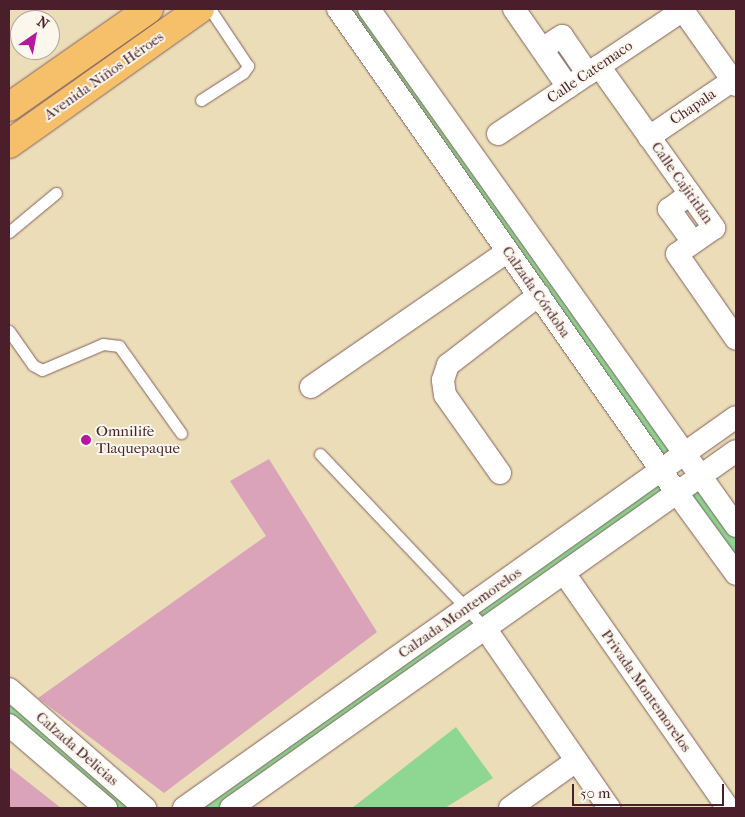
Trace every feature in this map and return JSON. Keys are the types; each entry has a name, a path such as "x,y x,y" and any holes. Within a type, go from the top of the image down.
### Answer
{"main road":[{"name":"Avenida Niños Héroes","path":"9,107 149,9"},
{"name":"Avenida Niños Héroes","path":"9,144 200,9"}],"street":[{"name":"Calzada Córdoba","path":"338,9 677,493 730,552 736,574"},
{"name":"Calzada Córdoba","path":"369,9 736,526"},
{"path":"514,9 568,87"},
{"path":"682,9 735,81"},
{"name":"Calle Catemaco","path":"498,134 682,9"},
{"name":"Calle Cajititlán","path":"542,49 562,36 594,70 649,136 714,228 677,254 736,339"},
{"name":"Chapala","path":"649,136 735,81"},
{"path":"465,190 487,175"},
{"path":"311,387 508,251"},
{"path":"500,473 445,395 443,380 448,365 539,295"},
{"name":"Calzada Montemorelos","path":"184,808 736,416"},
{"name":"Calzada Montemorelos","path":"232,808 736,451"},
{"name":"Privada Montemorelos","path":"564,573 728,808"},
{"path":"485,628 609,808"},
{"path":"380,670 397,691"},
{"name":"Calzada Delicias","path":"9,690 145,808"},
{"path":"303,724 317,747"},
{"name":"Calzada Delicias","path":"9,725 106,808"},
{"path":"510,808 576,761"},
{"path":"215,787 232,808"}],"lane":[{"path":"201,100 243,73 248,66 210,9"},
{"path":"9,232 56,194"},
{"path":"9,331 33,365 42,370 103,344 111,343 119,346 181,433"},
{"path":"320,454 485,628"}],"green space":[{"path":"344,9 369,9 684,453 661,470"},
{"path":"661,470 676,492 700,476 736,527 736,573 676,493 219,808 184,808"},
{"path":"9,694 144,808 107,808 9,721"},
{"path":"456,727 493,778 445,808 352,808"}],"building":[{"path":"269,459 377,632 164,793 38,698 266,536 230,481"},
{"path":"9,767 61,808 9,808"}],"place":[{"name":"Omnilife Tlaquepaque","path":"86,440"}]}
